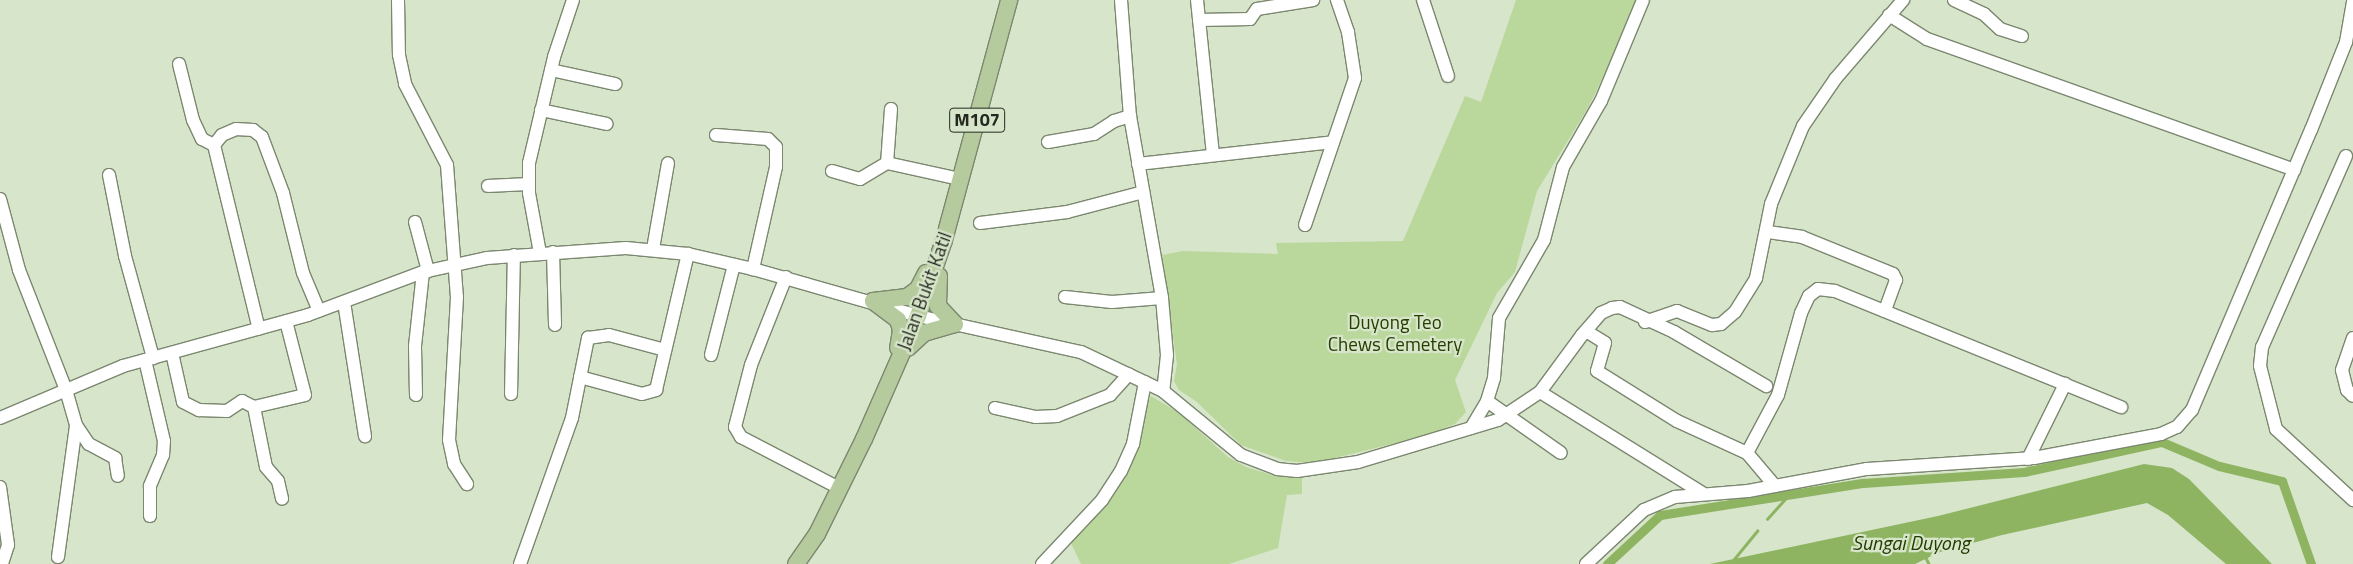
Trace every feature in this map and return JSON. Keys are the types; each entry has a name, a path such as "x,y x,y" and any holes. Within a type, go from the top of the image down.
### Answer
{"main road":[{"name":"Jalan Bukit Katil","path":"796,564 817,534 893,374 918,316 944,240 1008,0"},
{"path":"873,301 899,300 918,289 944,240"},
{"path":"944,240 936,295 944,315 955,324"},
{"path":"873,301 892,313 901,330 893,374"},
{"path":"901,355 917,337 955,324"}],"street":[{"path":"398,0 399,55 405,84 447,165 456,264 449,440 454,464 467,484"},
{"path":"555,325 546,253 528,184 541,110 551,70 574,0"},
{"path":"1120,0 1130,116 1162,298 1167,356 1163,391"},
{"path":"1197,0 1213,156"},
{"path":"1199,20 1250,19 1257,9 1313,0"},
{"path":"1305,225 1355,78 1348,32 1337,0"},
{"path":"1423,0 1448,76"},
{"path":"1471,428 1487,401 1494,378 1499,318 1544,240 1563,167 1601,101 1642,0"},
{"path":"1645,322 1677,311 1712,325 1728,319 1756,278 1768,232 1771,204 1803,126 1836,78 1903,0"},
{"path":"1954,0 1984,14 2000,29 2022,36"},
{"path":"1586,564 1644,510 1676,497 1775,486 1868,469 2028,459 2161,434 2185,420 2294,170 2346,42 2353,2"},
{"path":"1889,15 1927,39 2294,170"},
{"path":"179,64 193,120 202,139 214,145 259,329"},
{"path":"551,70 615,84"},
{"path":"887,163 891,109"},
{"path":"541,110 607,124"},
{"path":"1048,142 1094,134 1114,121 1130,116"},
{"path":"214,145 222,135 236,129 253,130 262,137 283,193 303,274 319,311"},
{"path":"716,135 768,139 776,147 776,167 753,269"},
{"path":"1138,164 1333,142"},
{"path":"2346,156 2262,348 2260,366 2276,430 2353,500"},
{"path":"653,249 668,163"},
{"path":"832,171 860,179 887,163 960,179"},
{"path":"109,175 125,256 149,359 164,440 163,455 150,486 150,516"},
{"path":"488,186 528,184"},
{"path":"980,223 1067,212 1143,192"},
{"path":"0,199 19,270 66,390 76,425 89,444 114,458 118,476"},
{"path":"416,222 426,271 415,346 416,396"},
{"path":"1768,232 1802,237 1893,274 1896,280 1886,311"},
{"path":"0,418 66,390 149,359 286,322 426,271 456,264 514,255 653,249 688,254 753,269 873,301 918,316 1081,352 1163,391 1241,455 1277,469 1297,471 1358,462 1471,428 1508,414 1540,392 1601,313 1612,308 1620,307 1645,322 1674,332 1766,386"},
{"path":"580,377 647,395 658,386 688,254"},
{"path":"511,394 514,255"},
{"path":"711,355 734,265"},
{"path":"786,277 750,365 735,426 749,442 839,488"},
{"path":"1747,453 1778,395 1796,329 1813,291 1829,288 2121,407"},
{"path":"1065,297 1112,302 1162,298"},
{"path":"344,302 365,436"},
{"path":"172,352 183,402 199,410 227,411 242,401 254,407 305,395 286,322"},
{"path":"1586,331 1605,343 1597,370 1677,421 1747,453 1775,486"},
{"path":"520,564 565,440 586,343 593,335 609,335 665,350"},
{"path":"2353,338 2342,370 2353,396"},
{"path":"995,408 1036,417 1057,416 1102,399 1129,374"},
{"path":"1042,564 1102,500 1121,471 1133,444 1145,382"},
{"path":"2028,459 2065,384"},
{"path":"1540,392 1702,493"},
{"path":"1487,401 1561,452"},
{"path":"254,407 266,467 278,481 282,499"},
{"path":"58,557 76,425"},
{"path":"0,487 8,545 2,564"}],"green space":[{"name":"Duyong Teo Chews Cemetery","path":"1516,0 1641,0 1588,108 1537,191 1515,272 1497,293 1455,380 1466,412 1455,424 1425,436 1314,463 1286,461 1241,445 1197,402 1179,390 1174,381 1177,365 1162,255 1183,251 1278,254 1276,243 1403,241 1465,96 1481,102"},
{"path":"1151,396 1179,413 1228,457 1246,467 1275,476 1302,478 1302,494 1287,495 1278,548 1229,564 1081,564 1070,541 1105,505 1126,475 1140,442 1145,408"}],"water":[{"name":"Sungai Duyong","path":"2144,464 2172,468 2189,479 2272,564 2226,564 2168,515 2147,503 2002,535 1940,552 1915,564 1710,564 1938,516"}],"waterway":[{"path":"1607,564 1660,515 1863,483 2024,472 2162,442 2219,466 2282,481 2311,564"},
{"path":"1767,519 1791,492"},
{"path":"1730,564 1757,531"},
{"path":"1925,556 1929,564"}]}
